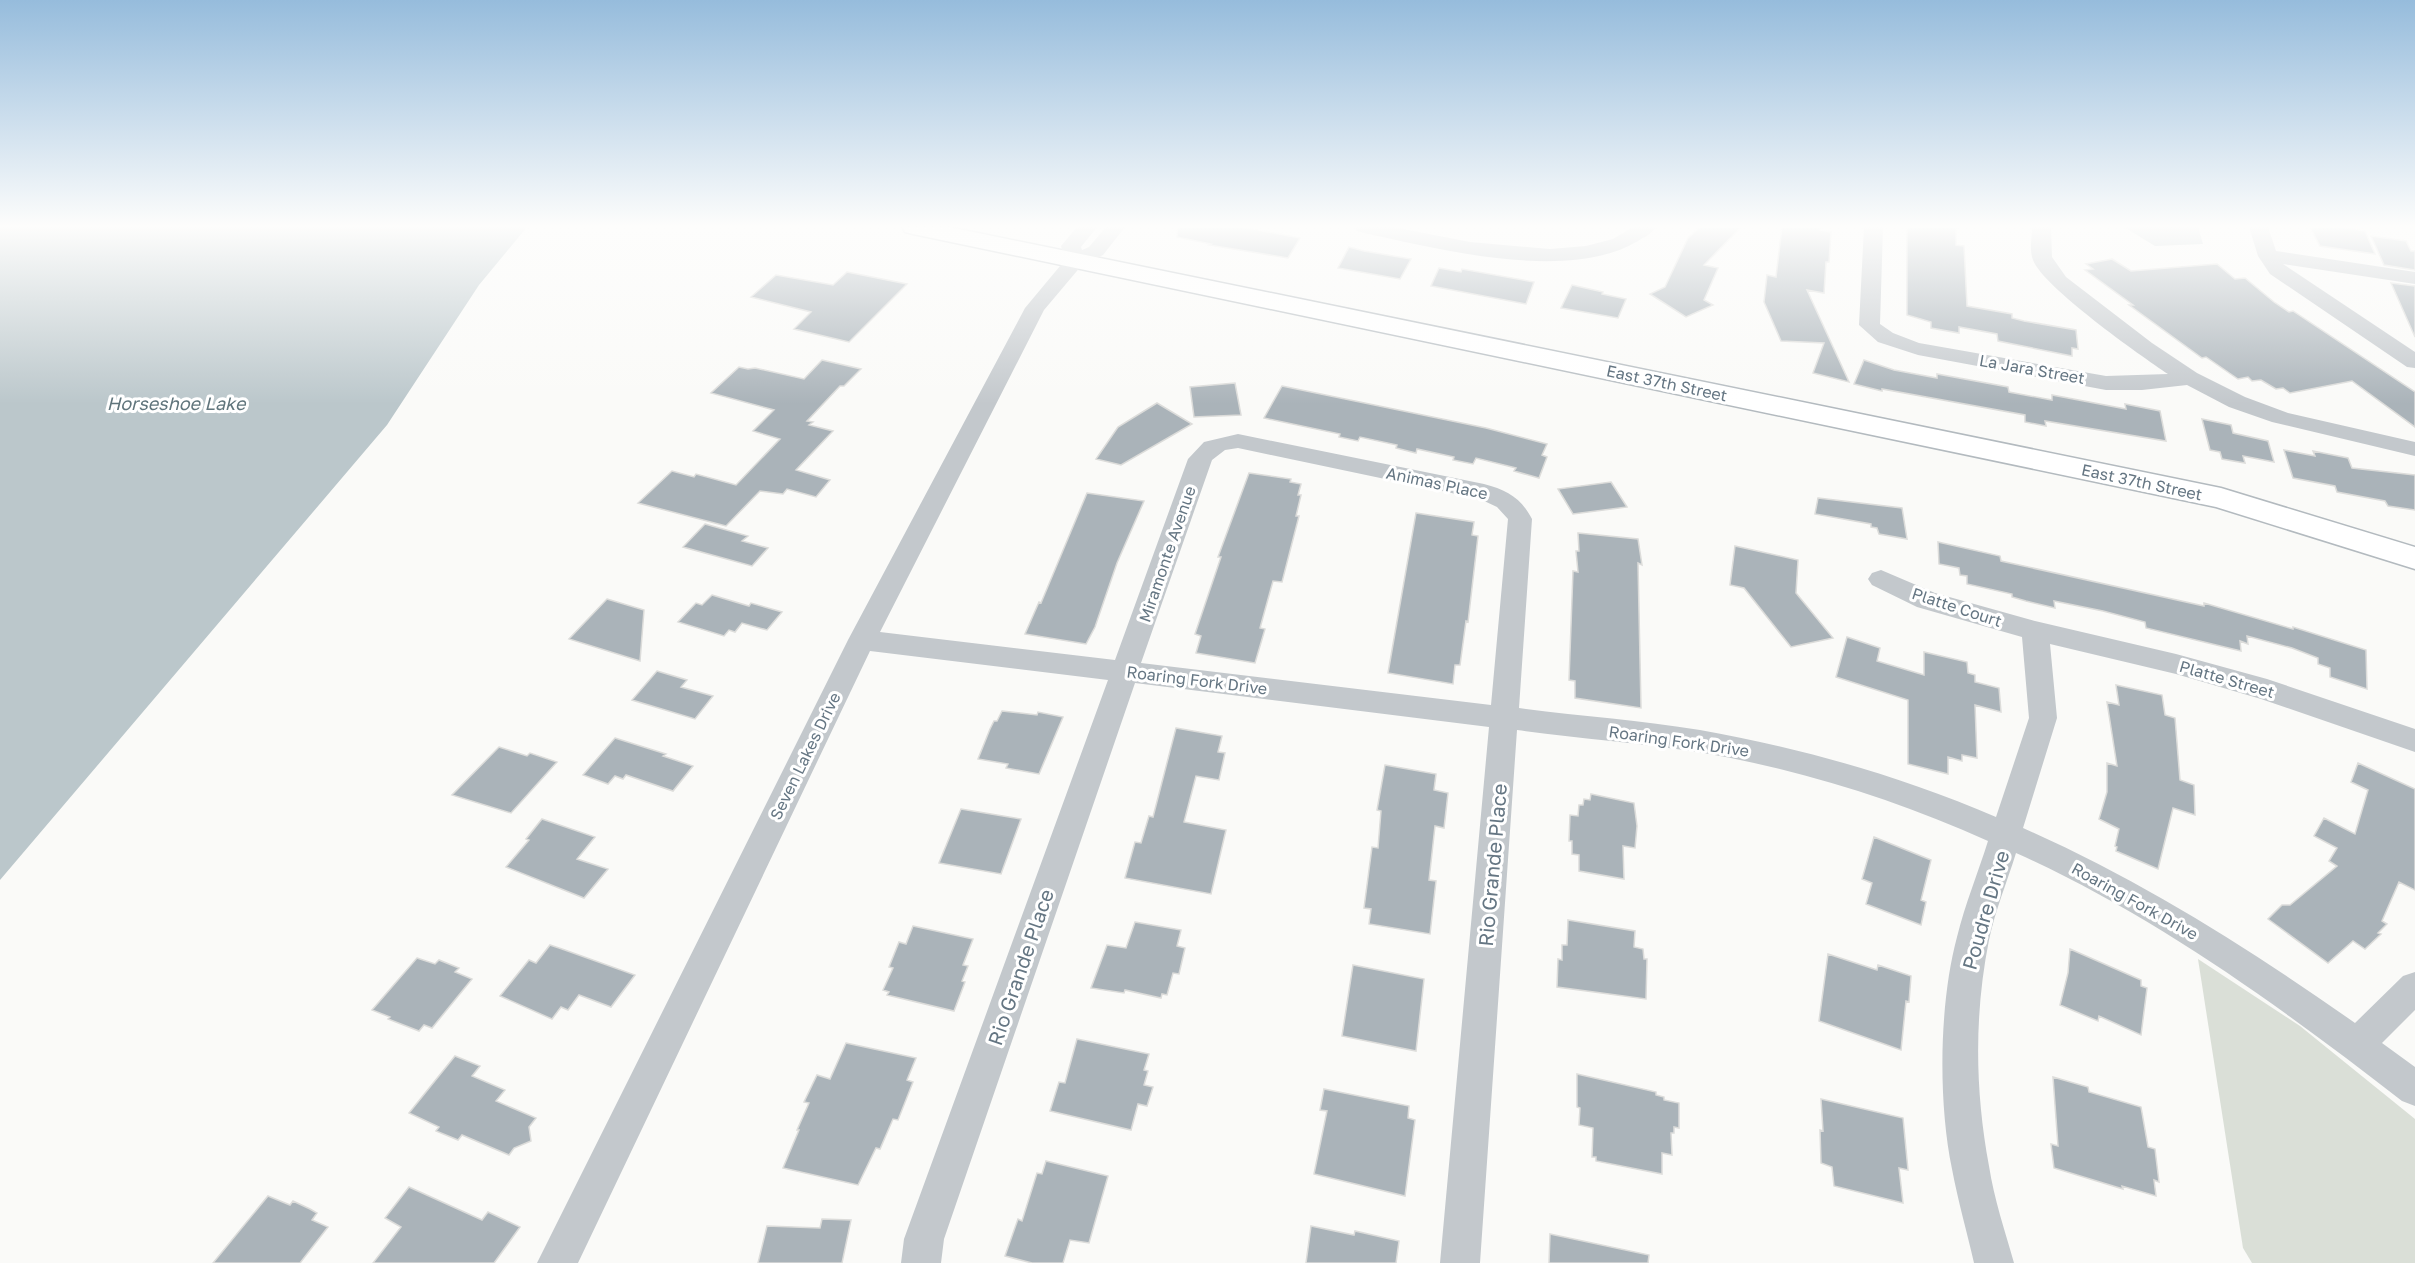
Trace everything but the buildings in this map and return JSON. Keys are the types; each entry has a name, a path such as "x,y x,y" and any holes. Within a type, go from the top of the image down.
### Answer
{"main road":[{"name":"East 37th Street","path":"1196,286 2221,498 2415,558"}],"street":[{"name":"Seven Lakes Drive","path":"557,1263 862,640 1035,308 1054,286"},
{"name":"La Jara Street","path":"1871,286 1869,325 1878,334 1892,342 1918,349 2106,383 2142,383 2189,378"},
{"path":"2066,286 2189,378 2238,402 2286,419 2415,448"},
{"path":"2301,286 2415,362"},
{"name":"Animas Place","path":"1218,444 1238,441 1484,492 1509,503 1520,519 1504,717"},
{"name":"Miramonte Avenue","path":"1125,672 1200,459 1210,447 1218,444"},
{"name":"Platte Court","path":"1881,579 1926,600 2035,631"},
{"name":"Platte Street","path":"2035,631 2176,664 2256,686 2343,714 2415,741"},
{"name":"Poudre Drive","path":"1994,1263 1970,1167 1961,1088 1960,1040 1964,986 1973,937 2043,718 2035,631"},
{"name":"Roaring Fork Drive","path":"862,640 1696,741 1824,769 1893,790 2006,834 2081,869 2232,956 2357,1044 2415,1089"},
{"name":"Rio Grande Place","path":"921,1263 924,1239 1125,672"},
{"name":"Rio Grande Place","path":"1460,1263 1504,717"},
{"path":"2357,1044 2415,987"}],"shaded area":[{"path":"2198,959 2300,1026 2415,1119 2415,1263 2252,1263 2243,1248"}],"water":[{"name":"Horseshoe Lake","path":"0,286 478,286 387,425 0,880"}]}
